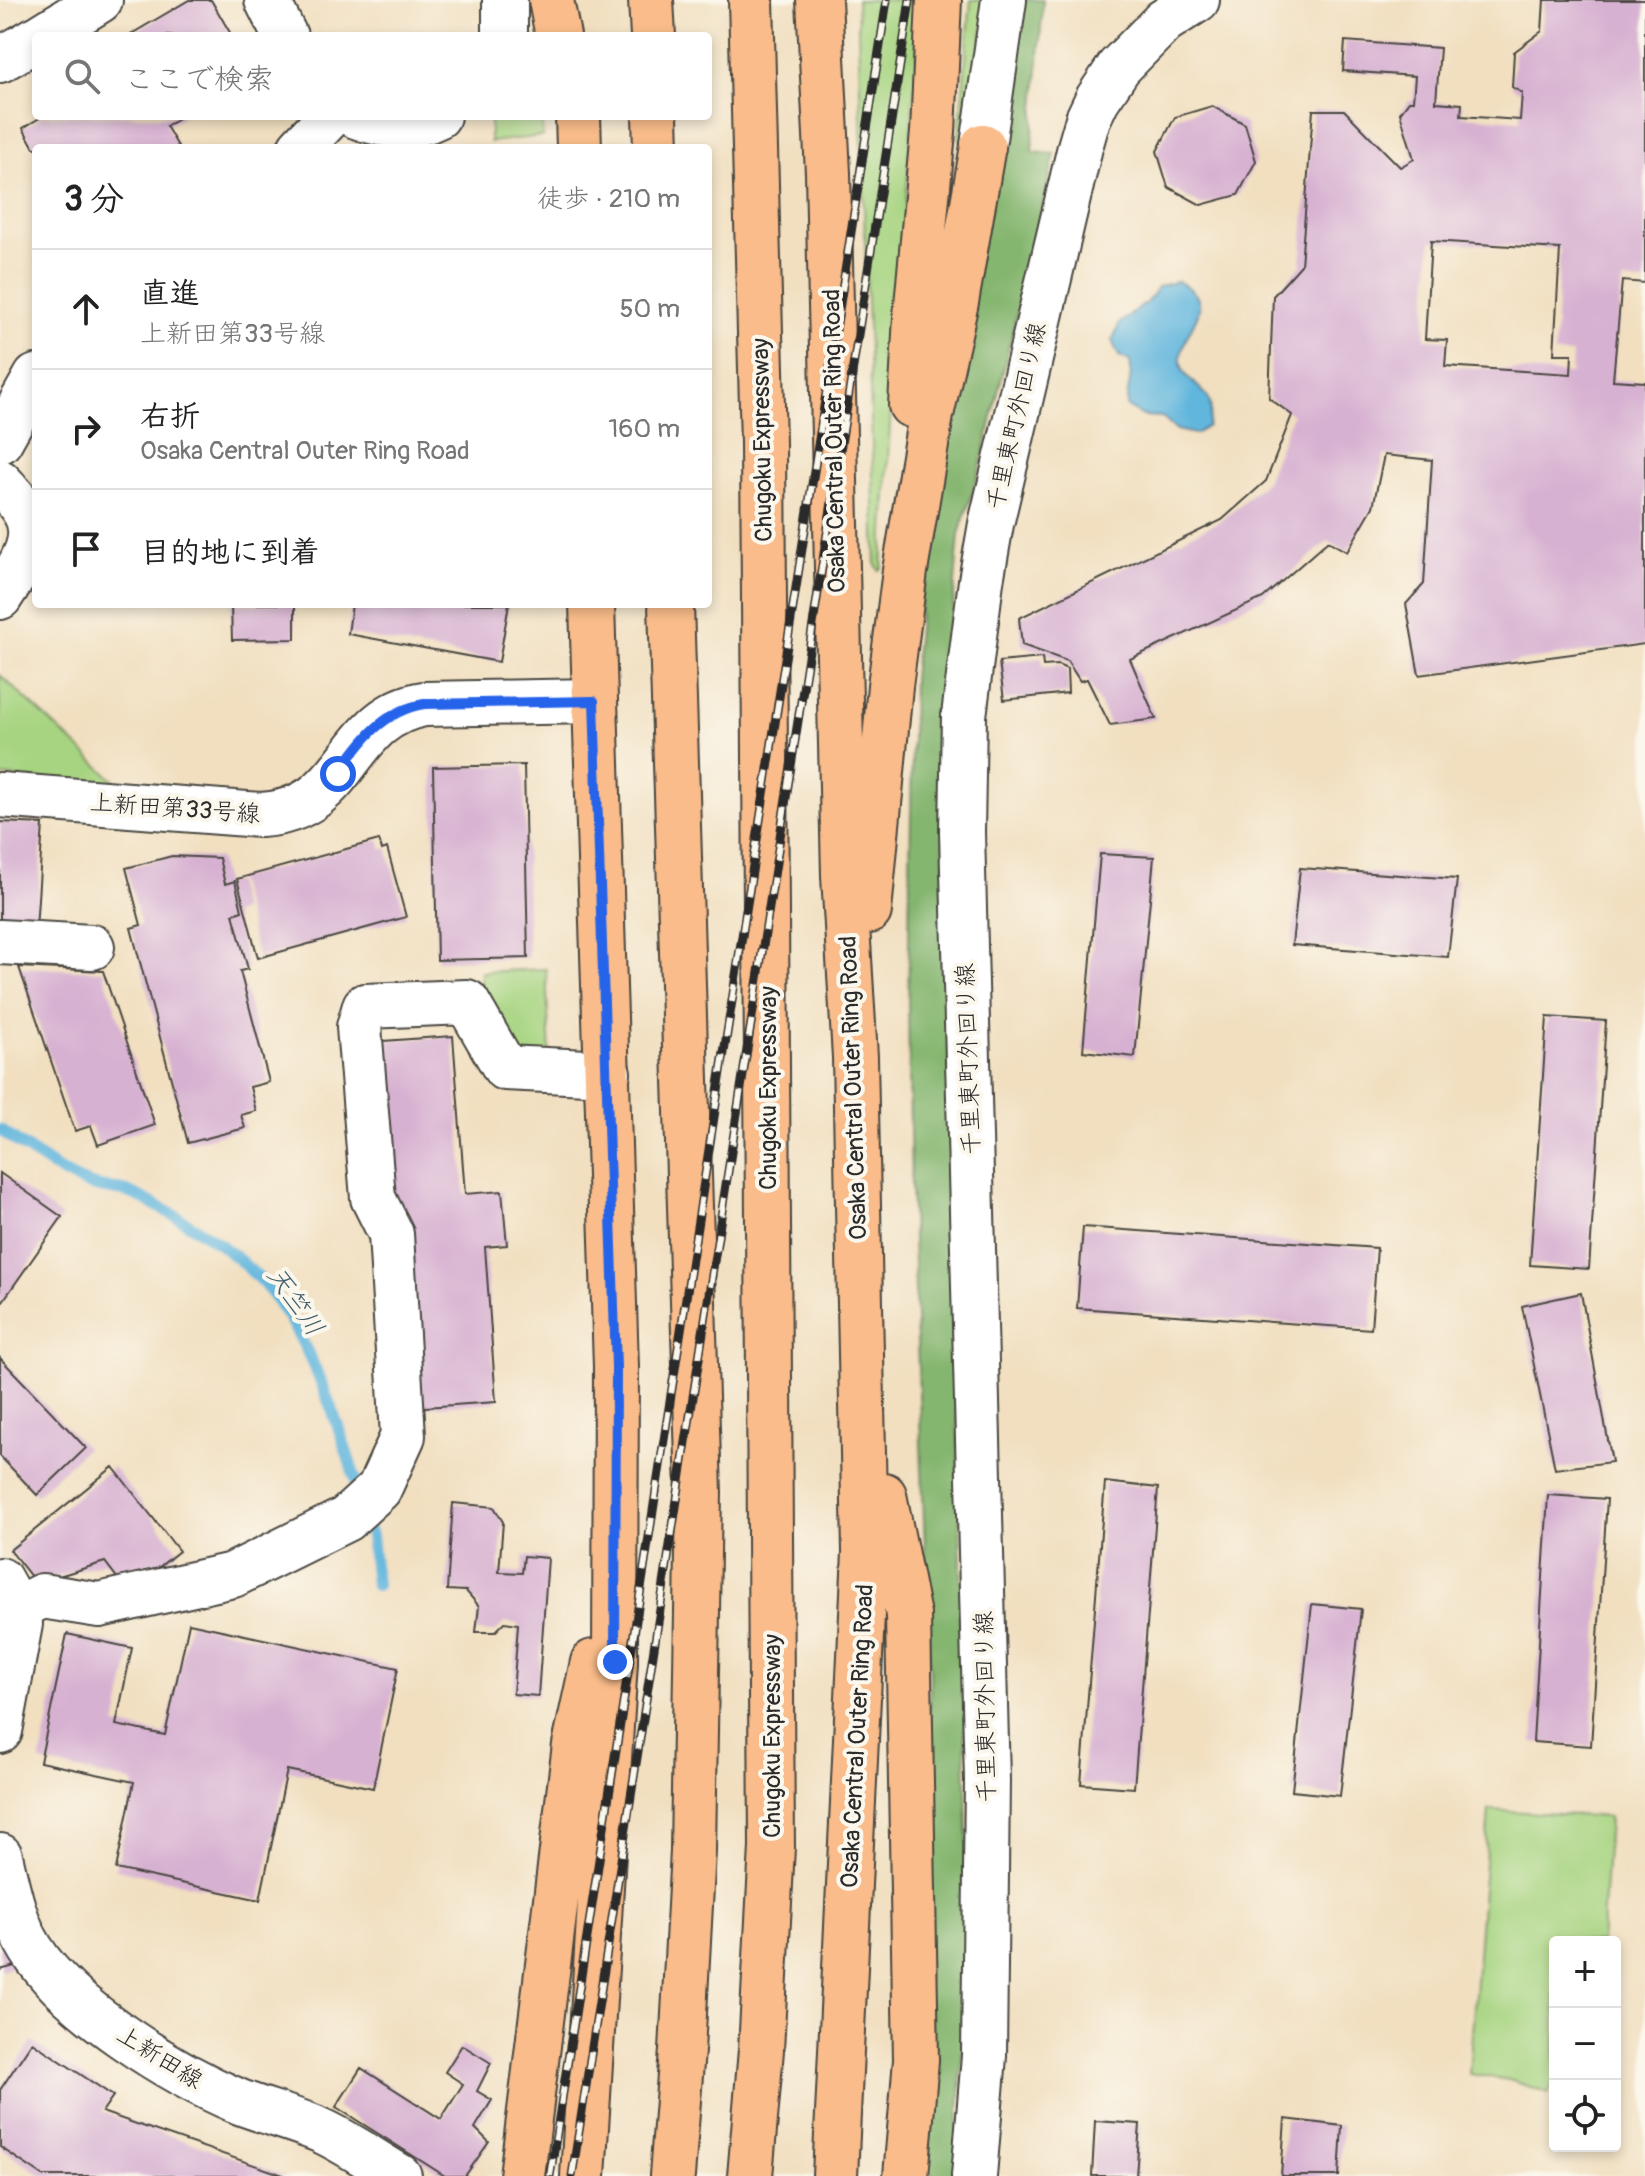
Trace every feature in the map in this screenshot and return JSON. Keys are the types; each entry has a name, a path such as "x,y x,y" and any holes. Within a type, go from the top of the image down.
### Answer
{"main road":[{"path":"551,0 557,32"},
{"path":"575,0 576,32"},
{"path":"651,0 653,32"},
{"name":"Chugoku Expressway","path":"750,2176 761,2050 772,1847 763,459 751,0"},
{"name":"Osaka Central Outer Ring Road","path":"819,0 828,173 844,876 855,1057 865,1552 835,2176"},
{"path":"905,571 916,316 933,132 939,0"},
{"path":"655,120 656,144"},
{"path":"855,1057 890,686 905,571 983,146"},
{"path":"583,2176 615,1662 616,1367 592,608"},
{"path":"671,608 699,1492 693,1851 672,2176"},
{"path":"862,1383 908,1615 916,2060 906,2176"},
{"path":"522,2176 575,1745 615,1566"}],"street":[{"path":"48,32 100,0"},
{"path":"267,0 283,32"},
{"path":"505,0 505,32"},
{"path":"983,146 1004,0"},
{"name":"千里東町外回り線","path":"974,2176 984,2056 987,1780 962,832 965,701 991,524 1068,192 1088,119 1119,67 1164,21 1197,0"},
{"path":"0,60 32,41"},
{"path":"304,144 326,120"},
{"path":"368,120 402,127 428,120"},
{"path":"0,441 32,384"},
{"path":"0,482 26,513 30,535 30,544 0,597"},
{"name":"上新田第33号線","path":"0,795 279,814 310,802 324,790 380,723 408,707 424,704 594,701"},
{"path":"0,942 92,947"},
{"path":"0,1731 20,1624 8,1594 99,1605 233,1575 346,1519 379,1489 403,1436 391,1234 373,1198 359,1027 365,1006 467,1002 505,1068 608,1073"},
{"name":"上新田線","path":"0,1856 17,1917 31,1949 57,1984 73,1998 154,2057 211,2089 324,2132 399,2176"}],"green space":[{"path":"857,0 921,0 893,370 882,568 879,570 876,565"},
{"path":"971,0 988,0 963,143 959,138"},
{"path":"1022,0 1043,0 1032,152 1055,154 980,468 959,534 942,742 969,1917 956,2176 925,2176 930,1676 911,1188 908,1007 913,679 928,527"},
{"path":"490,120 541,120 543,136 490,142"},
{"path":"0,675 120,786 0,776"},
{"path":"546,969 550,1055 512,1057 481,996 481,972"},
{"path":"1489,1810 1609,1817 1601,1936 1549,1936 1549,2093 1509,2080 1469,2074"}],"water":[{"path":"1177,281 1191,289 1199,306 1181,356 1186,375 1205,393 1211,411 1208,426 1195,434 1177,430 1162,417 1143,416 1127,407 1130,361 1119,356 1112,341 1120,323 1146,303 1158,287"}],"building":[{"path":"189,0 211,0 230,32 135,32"},
{"path":"1544,0 1645,0 1645,283 1622,281 1613,380 1645,382 1645,644 1419,675 1406,604 1424,584 1432,460 1384,455 1373,507 1347,552 1328,541 1263,598 1130,659 1156,719 1110,725 1087,679 1080,681 1067,661 1022,645 1019,618 1222,520 1266,481 1292,415 1269,398 1273,296 1301,265 1313,110 1344,110 1400,167 1414,159 1400,113 1409,101 1413,101 1415,76 1343,71 1345,41 1440,48 1436,102 1462,104 1461,116 1520,120 1522,93 1512,87 1514,52 1542,31","holes":["1431,241 1560,249 1554,354 1572,354 1571,374 1445,366 1447,340 1425,339"]},
{"path":"1212,106 1245,124 1256,161 1238,195 1201,205 1168,187 1157,151 1175,117"},
{"path":"36,120 177,120 166,126 177,144 32,144 23,128"},
{"path":"231,608 295,608 295,639 232,640"},
{"path":"351,608 508,608 499,662 348,634"},
{"path":"1042,658 1043,666 1058,665 1067,669 1068,693 1004,700 999,662"},
{"path":"524,765 528,958 437,960 433,767"},
{"path":"0,822 43,824 36,929 0,926"},
{"path":"379,840 382,850 387,848 406,917 258,958 237,879"},
{"path":"1100,854 1154,857 1135,1057 1083,1051"},
{"path":"172,856 219,858 225,884 235,881 242,911 233,914 248,969 240,971 269,1082 250,1087 256,1111 241,1115 245,1128 188,1143 131,928 141,925 126,868"},
{"path":"1300,868 1457,879 1448,957 1292,945"},
{"path":"19,967 103,971 155,1125 98,1145 91,1126 75,1131"},
{"path":"1547,1017 1606,1021 1589,1269 1530,1265"},
{"path":"453,1036 465,1194 502,1191 507,1245 485,1247 496,1402 411,1408 369,1042"},
{"path":"0,1173 62,1217 0,1305"},
{"path":"1083,1227 1377,1248 1371,1329 1077,1308"},
{"path":"1581,1293 1612,1462 1555,1469 1522,1306"},
{"path":"0,1358 86,1448 37,1495 0,1456"},
{"path":"113,1467 179,1551 128,1592 105,1562 36,1583 10,1550"},
{"path":"1105,1482 1158,1488 1134,1788 1081,1784"},
{"path":"1548,1495 1607,1499 1591,1746 1533,1742"},
{"path":"453,1503 494,1507 503,1522 499,1572 522,1573 524,1556 548,1558 538,1696 513,1694 518,1624 505,1622 495,1632 476,1632 479,1606 466,1591 447,1590"},
{"path":"1312,1604 1361,1609 1340,1796 1292,1791"},
{"path":"189,1623 398,1668 373,1788 287,1770 260,1900 116,1869 134,1782 40,1762 67,1634 132,1648 116,1725 165,1735"},
{"path":"0,1917 15,1966 0,1970"},
{"path":"32,2042 113,2096 102,2112 286,2176 43,2176 0,2147 0,2090"},
{"path":"462,2045 491,2063 477,2091 492,2100 475,2128 489,2142 465,2176 445,2176 336,2107 361,2068 441,2119 463,2084 445,2072"},
{"path":"1285,2119 1342,2126 1339,2176 1281,2176"},
{"path":"1095,2121 1140,2124 1136,2176 1092,2176"}],"waterway":[{"name":"天竺川","path":"0,1130 76,1179 136,1195 171,1214 221,1245 265,1285 281,1306 310,1357 334,1414 360,1496"},
{"name":"天竺川","path":"364,1514 371,1536 376,1585"}],"railway":[{"path":"550,2176 887,0"},
{"path":"572,2176 910,0"}],"route":[{"path":"338,774 362,741 380,723 408,707 424,704 594,701 616,1367 615,1662"}]}
